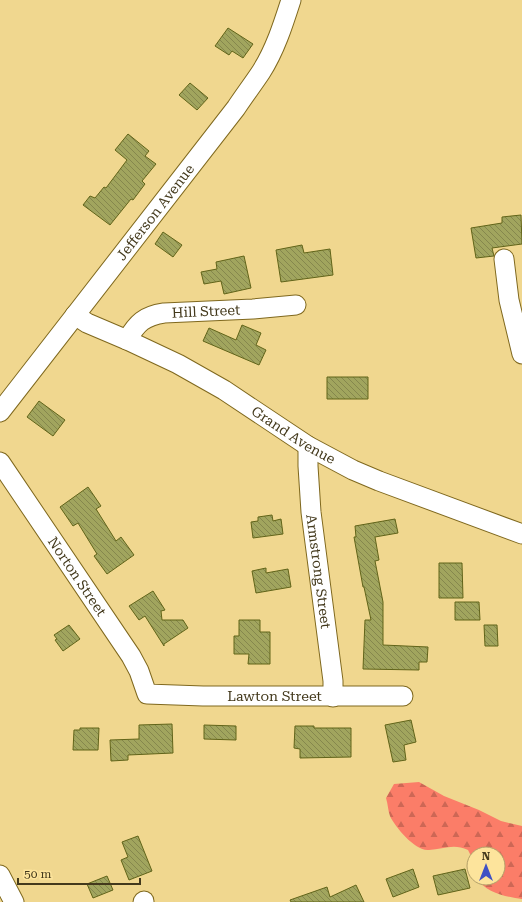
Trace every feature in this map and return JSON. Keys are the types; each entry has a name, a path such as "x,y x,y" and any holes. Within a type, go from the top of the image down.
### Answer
{"street":[{"name":"Jefferson Avenue","path":"0,412 236,108 261,72 280,33 291,0"},
{"path":"504,259 508,300 522,354"},
{"name":"Hill Street","path":"127,340 132,331 142,321 155,314 253,309 296,305"},
{"name":"Grand Avenue","path":"75,315 87,323 178,364 224,390 308,446 353,470 378,481 521,530"},
{"name":"Armstrong Street","path":"308,446 311,512 333,681 333,697"},
{"name":"Norton Street","path":"0,462 131,656 139,671 147,694"},
{"name":"Lawton Street","path":"147,694 203,696 403,696"},
{"path":"0,875 14,902"}],"green space":[{"path":"419,782 444,796 479,810 501,821 522,826 522,899 491,891 484,886 506,886 506,846 466,846 466,849 458,847 448,847 424,850 406,838 390,816 386,798 394,784"}],"building":[{"path":"228,28 253,44 243,58 232,51 229,55 215,46"},
{"path":"190,83 208,98 197,110 179,95"},
{"path":"128,134 149,151 145,156 156,164 142,181 145,184 133,200 131,199 110,225 83,205 90,196 95,198 104,187 106,188 127,160 115,150"},
{"path":"521,215 522,244 492,248 494,256 476,258 471,228 502,223 502,217"},
{"path":"163,232 182,245 173,257 155,244"},
{"path":"302,245 304,253 330,249 333,275 281,282 276,250"},
{"path":"244,256 251,288 224,294 221,281 204,284 201,272 217,269 216,262"},
{"path":"242,325 261,333 256,345 266,350 259,365 203,341 209,328 236,340"},
{"path":"327,377 368,377 368,399 327,399"},
{"path":"39,401 65,420 53,436 27,417"},
{"path":"88,487 101,506 96,509 116,541 121,537 134,555 107,574 94,556 97,554 78,523 73,526 60,507"},
{"path":"272,515 273,521 281,519 283,534 253,538 251,522 258,521 258,517"},
{"path":"395,519 398,533 375,537 379,560 375,561 383,602 383,645 428,647 427,662 419,662 419,670 363,669 365,620 371,620 363,587 354,537 356,537 355,526"},
{"path":"439,563 462,563 463,598 439,598"},
{"path":"266,568 266,573 288,569 291,587 256,593 252,571"},
{"path":"153,591 165,610 161,611 162,620 183,620 188,628 164,644 164,646 145,616 139,620 129,606"},
{"path":"455,602 479,602 480,620 455,620"},
{"path":"239,620 260,620 260,632 270,632 270,664 248,664 249,654 234,654 234,636 239,636"},
{"path":"69,625 80,639 63,651 55,640 57,639 54,635"},
{"path":"484,625 497,625 498,646 485,646"},
{"path":"411,720 416,742 404,745 406,760 393,762 385,725"},
{"path":"172,724 173,753 128,755 128,760 111,761 110,740 139,739 139,725"},
{"path":"204,725 236,726 236,740 204,739"},
{"path":"295,726 314,726 314,728 351,728 351,757 300,758 300,749 294,748"},
{"path":"80,728 99,728 98,750 73,750 74,730 80,730"},
{"path":"138,836 152,871 129,880 121,860 128,857 122,842"},
{"path":"413,869 419,887 393,897 386,879"},
{"path":"465,869 466,886 469,886 470,888 438,895 433,876"},
{"path":"107,876 113,890 93,898 87,884"},
{"path":"356,885 364,902 291,902 290,900 327,887 330,897"}]}
